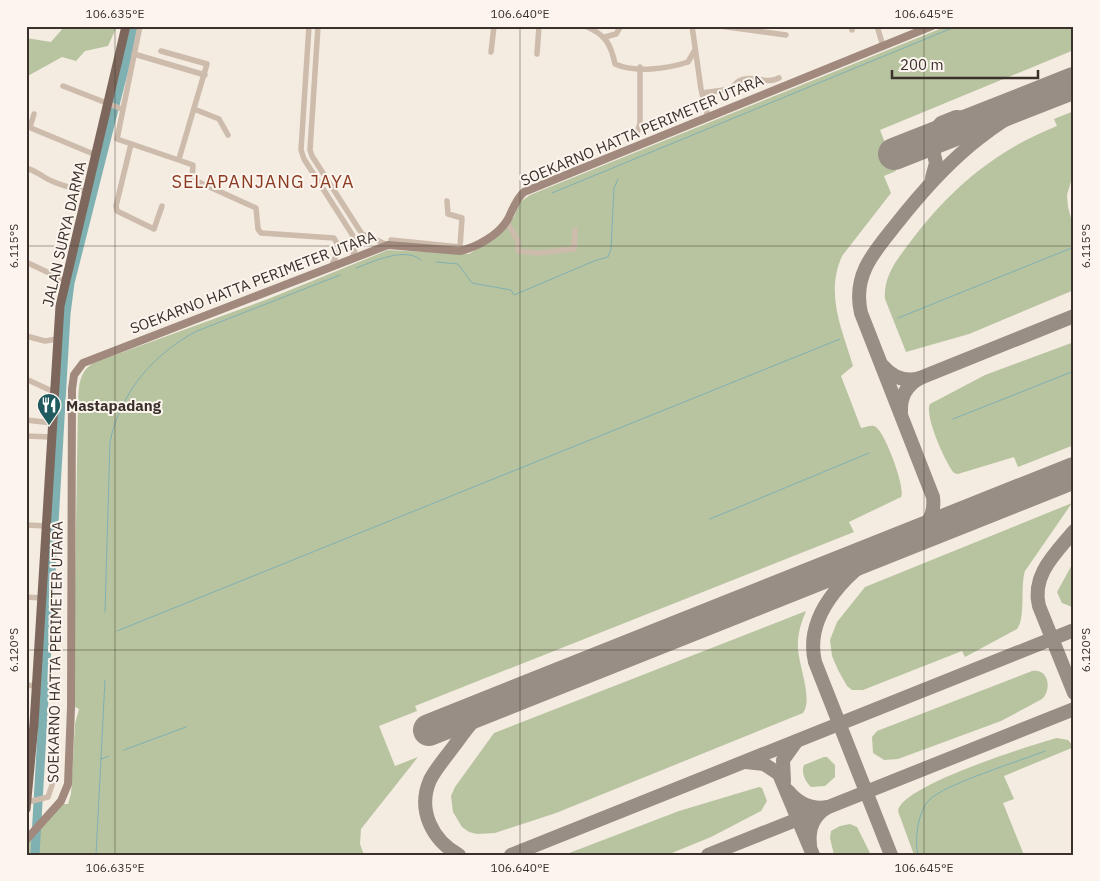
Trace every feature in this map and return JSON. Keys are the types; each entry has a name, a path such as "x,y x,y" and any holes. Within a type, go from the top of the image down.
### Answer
{"main road":[{"name":"JALAN SURYA DARMA","path":"29,804 29,764 37,686 56,339 64,280 110,106 126,26"},
{"name":"SOEKARNO HATTA PERIMETER UTARA","path":"27,838 64,796 68,784 72,389 77,368 90,359 390,245 471,248 490,237 506,222 519,197 524,192 883,46 916,29 932,26"}],"street":[{"path":"140,26 120,108 116,137 131,144 194,165 192,179 256,208 258,229 261,233 334,238 340,249 333,262 334,266"},
{"path":"309,26 301,150 304,159 355,239 352,259"},
{"path":"318,26 310,150 362,234 390,245"},
{"path":"490,52 494,26"},
{"path":"537,54 539,26"},
{"path":"585,26 605,37 612,50 615,64 624,68 660,69 688,62 695,50"},
{"path":"605,37 616,34 621,26"},
{"path":"692,26 702,93 708,117"},
{"path":"720,26 786,35"},
{"path":"776,26 776,34"},
{"path":"877,26 882,37 883,46"},
{"path":"161,51 207,64 179,159"},
{"path":"134,54 205,76"},
{"path":"637,134 640,123 640,67"},
{"path":"702,93 731,90 737,82 746,78 776,79 779,88"},
{"path":"306,79 315,80"},
{"path":"62,86 110,106 120,108"},
{"path":"306,87 314,87"},
{"path":"194,109 219,119 228,135"},
{"path":"34,114 28,126 96,155"},
{"path":"131,144 116,206 117,212 154,229 162,206"},
{"path":"26,168 39,171 43,177 87,192"},
{"path":"447,201 448,214 462,218 460,249"},
{"path":"334,206 342,202"},
{"path":"506,222 518,241 518,251 538,253 574,249 575,230"},
{"path":"26,262 64,280"},
{"path":"26,336 45,341 56,339"},
{"path":"26,379 54,392"},
{"path":"26,420 52,423"},
{"path":"26,436 51,437"},
{"path":"26,525 47,526"},
{"path":"26,597 42,598"},
{"path":"26,685 37,686"},
{"path":"29,804 43,799 50,794 54,778"}],"green space":[{"path":"117,26 108,46 85,51 76,61 62,57 26,77 26,38 51,42 64,27"},
{"path":"947,26 1074,26 1074,50 880,130 896,171 884,176 891,193 842,256 837,270 835,298 840,325 853,366 841,376 861,428 874,426 880,431 884,439 898,472 902,492 901,497 849,522 854,532 415,706 417,711 379,726 395,766 418,757 361,829 360,844 364,855 26,855 26,844 63,804 68,804 71,794 75,724 79,709 73,706 78,404 80,381 88,367 93,363 268,299 388,250 469,254 496,237 514,217 519,203 530,195"},
{"path":"1074,111 1074,171 1067,195 1074,230 1074,290 969,334 906,352 885,299 886,283 892,268 901,254 942,204 976,173 1014,147 1057,126 1054,119"},
{"path":"1074,342 1074,445 1018,467 1014,457 958,474 954,473 941,449 933,428 929,410 930,404 985,375"},
{"path":"1072,503 1025,571 1022,610 1020,624 1017,629 965,657 962,651 863,690 852,690 847,686 832,656 830,640 837,622 865,587"},
{"path":"1074,561 1074,607 1072,607 1062,603 1057,592"},
{"path":"806,611 802,620 798,644 807,700 803,713 556,813 495,833 477,834 469,832 462,827 453,812 451,796 455,787 494,733"},
{"path":"1032,671 1038,671 1045,676 1048,685 1045,695 1042,699 1001,721 898,759 884,760 873,753 872,737 877,731"},
{"path":"1057,738 1068,740 1074,747 1004,776 1014,799 1003,803 1024,855 914,855 898,811 904,801 920,790 968,768"},
{"path":"827,757 835,765 835,777 825,786 811,787 804,777 804,765"},
{"path":"759,787 762,788 767,801 761,811 711,837 667,855 564,855 679,811"},
{"path":"850,824 857,827 871,855 834,855 830,838 831,831 840,826"}],"waterway":[{"path":"35,855 66,314 70,283 135,26"},
{"path":"552,193 957,26"},
{"path":"436,262 458,264 472,283 511,290 514,295 594,261 608,257 611,249 614,188 618,179"},
{"path":"898,318 1074,247"},
{"path":"356,268 389,256 406,254 421,260"},
{"path":"105,612 110,442 115,424 130,391 153,363 166,351 197,331 340,275"},
{"path":"117,631 840,339"},
{"path":"953,419 1074,371"},
{"path":"710,519 869,453"},
{"path":"96,855 105,680"},
{"path":"124,750 186,727"},
{"path":"918,855 916,842 918,826 922,811 929,800 966,780 1045,751"},
{"path":"101,759 109,756"},
{"path":"856,855 862,855"}],"taxiway":[{"path":"903,541 921,529 930,519 933,497 861,313 859,299 863,275 881,243 916,200 951,162 1010,116 1058,89"},
{"path":"932,178 936,163 931,141 934,131 941,123 956,117 980,119 1005,109"},
{"path":"920,378 1074,316"},
{"path":"883,366 891,374 900,378 909,380 920,378 911,384 905,392 901,412"},
{"path":"1074,531 1047,565 1042,574 1037,595 1039,606 1074,693"},
{"path":"891,855 815,662 813,643 816,626 834,593 862,565 893,545"},
{"path":"511,855 1074,630"},
{"path":"459,855 449,849 435,833 426,813 426,791 435,771 468,727 491,706 515,696"},
{"path":"708,855 1074,709"},
{"path":"784,781 783,760 796,742"},
{"path":"746,762 764,764 779,774 813,855"},
{"path":"788,791 806,805 822,808 828,807 819,814 813,823 810,833 810,845"}],"runway":[{"path":"894,154 1074,83"},
{"path":"429,730 1074,473"}],"place":[{"name":"Mastapadang","path":"49,426"}],"district":[{"name":"SELAPANJANG JAYA","path":"263,181"}]}
